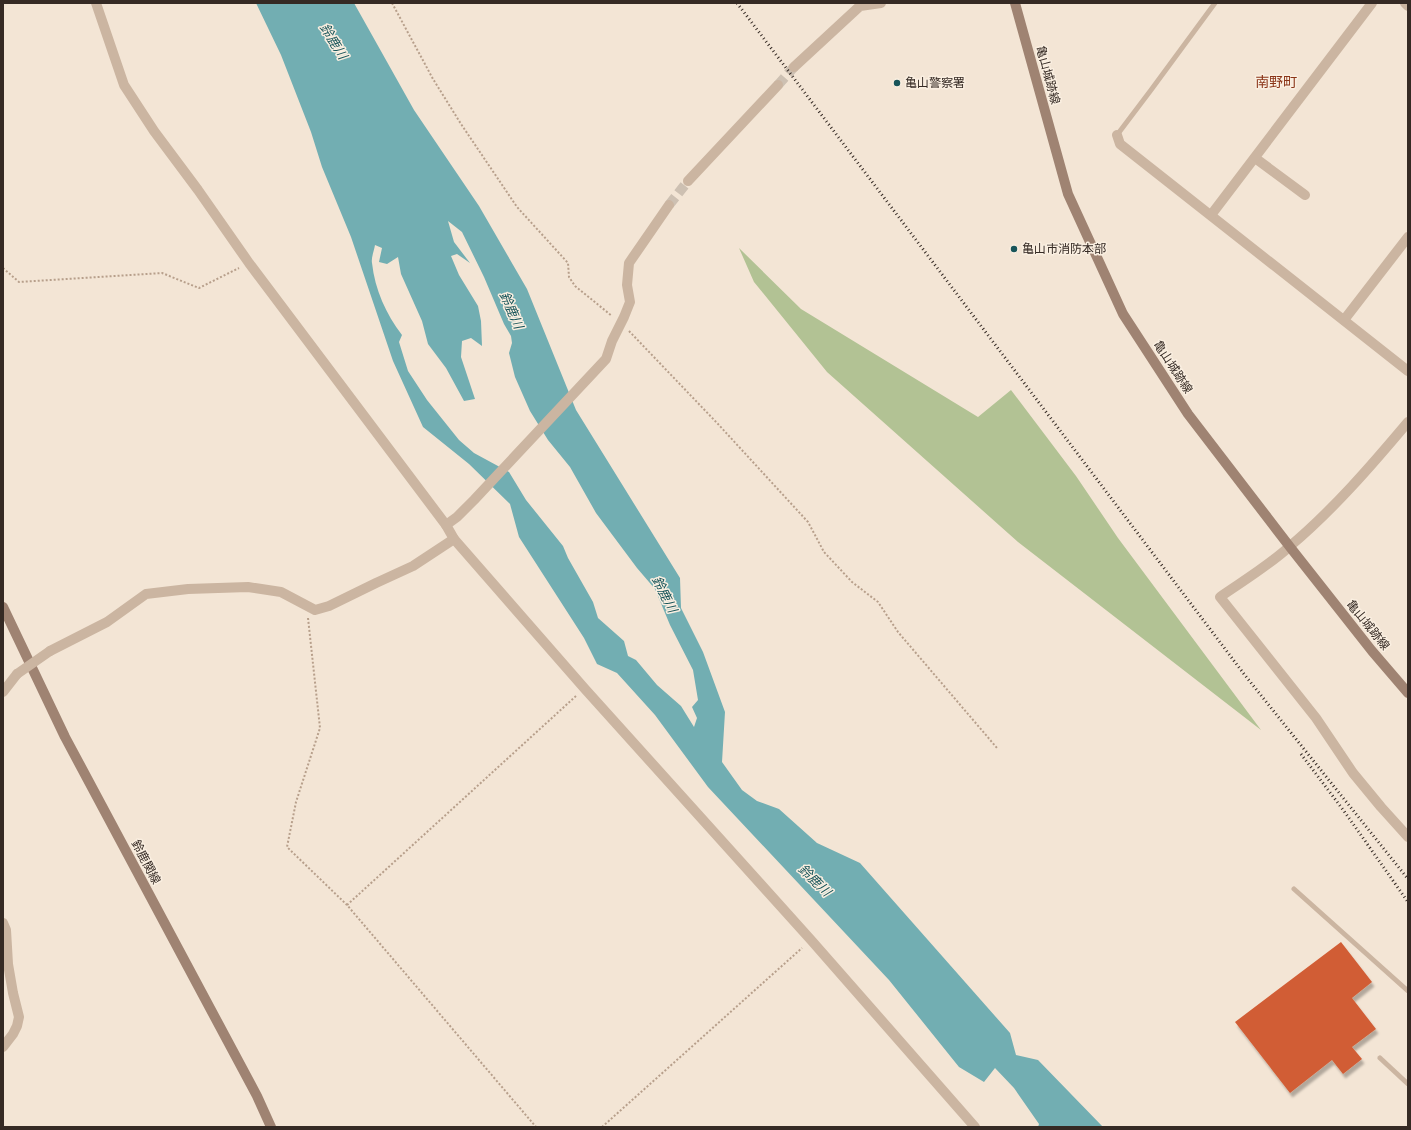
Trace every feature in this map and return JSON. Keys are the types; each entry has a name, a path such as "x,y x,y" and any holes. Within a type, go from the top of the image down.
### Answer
{"main road":[{"name":"亀山城跡線","path":"1015,3 1068,194 1123,314 1188,414 1290,547 1408,693"},
{"name":"鈴鹿関線","path":"3,607 65,737 253,1089 271,1127"}],"street":[{"path":"96,3 124,85 154,131 198,190 249,263 446,525 454,539 584,689 811,940 975,1127"},
{"path":"794,67 860,6 882,3"},
{"path":"1211,215 1372,3"},
{"path":"1405,3 1408,6"},
{"path":"688,181 778,85"},
{"path":"1117,135 1120,144 1408,371"},
{"path":"1255,158 1305,195"},
{"path":"446,525 457,517 606,359 612,341 630,302 627,285 629,263 669,205"},
{"path":"1344,320 1408,237"},
{"path":"1408,422 1360,479 1290,547 1220,596 1316,718 1353,772 1381,807 1408,837"},
{"path":"3,692 18,674 50,651 107,622 146,594 188,589 248,587 281,592 315,610 329,606 413,566 454,539"},
{"path":"3,923 6,930 8,964 12,993 19,1017 13,1034 3,1047"}],"lane":[{"path":"1117,135 1215,3"},
{"path":"1294,889 1408,991"},
{"path":"1380,1058 1408,1084"}],"path":[{"path":"392,3 433,79 453,112 517,207 568,263 568,277 575,286 621,323 718,424 808,522 824,552 852,582 878,602 898,632 996,748"},
{"path":"3,268 19,282 162,273 200,288 249,263"},
{"path":"307,607 320,728 296,802 287,847 347,905 536,1127"},
{"path":"347,905 584,689"},
{"path":"602,1127 811,940"}],"green space":[{"path":"739,248 801,309 978,417 1011,390 1076,476 1118,538 1261,730 1018,542 827,372 754,282"}],"water":[{"name":"鈴鹿川","path":"256,3 354,3 414,110 479,206 527,289 576,410 680,578 681,608 703,652 725,712 722,762 742,790 757,801 779,809 817,843 860,863 1010,1033 1016,1055 1038,1060 1103,1127 1038,1127 1039,1124 1014,1088 995,1068 984,1082 959,1067 889,980 708,787 655,715 617,673 597,664 584,638 519,537 510,504 469,464 423,427 393,361 351,237 322,167 311,132 281,55","holes":["448,221 462,232 484,277 504,324 511,336 512,343 509,353 515,377 530,411 548,440 570,467 596,513 637,568 655,589 670,625 693,670 698,700 692,707 697,718 694,727 681,706 657,685 636,660 628,656 624,641 598,618 593,602 568,558 563,546 526,500 509,472 474,453 459,440 427,400 408,371 399,342 402,335 386,310 373,273 372,257 375,245 382,248 379,262 387,264 398,257 401,274 422,321 428,344 446,368 464,401 475,399 461,357 462,341 471,338 482,346 481,321 478,306 459,275 451,256 457,254 470,263 454,242"]}],"building":[{"path":"1341,942 1372,982 1352,998 1376,1029 1352,1047 1362,1059 1343,1074 1332,1060 1290,1093 1235,1022"}],"tunnel":[{"path":"778,85 794,67"},
{"path":"669,205 688,181"}],"railway":[{"path":"737,3 1244,674 1408,879"},
{"path":"1301,754 1344,811 1408,902"}],"place":[{"name":"亀山警察署","path":"897,83"},
{"name":"亀山市消防本部","path":"1014,249"}],"district":[{"name":"南野町","path":"1276,82"}]}
